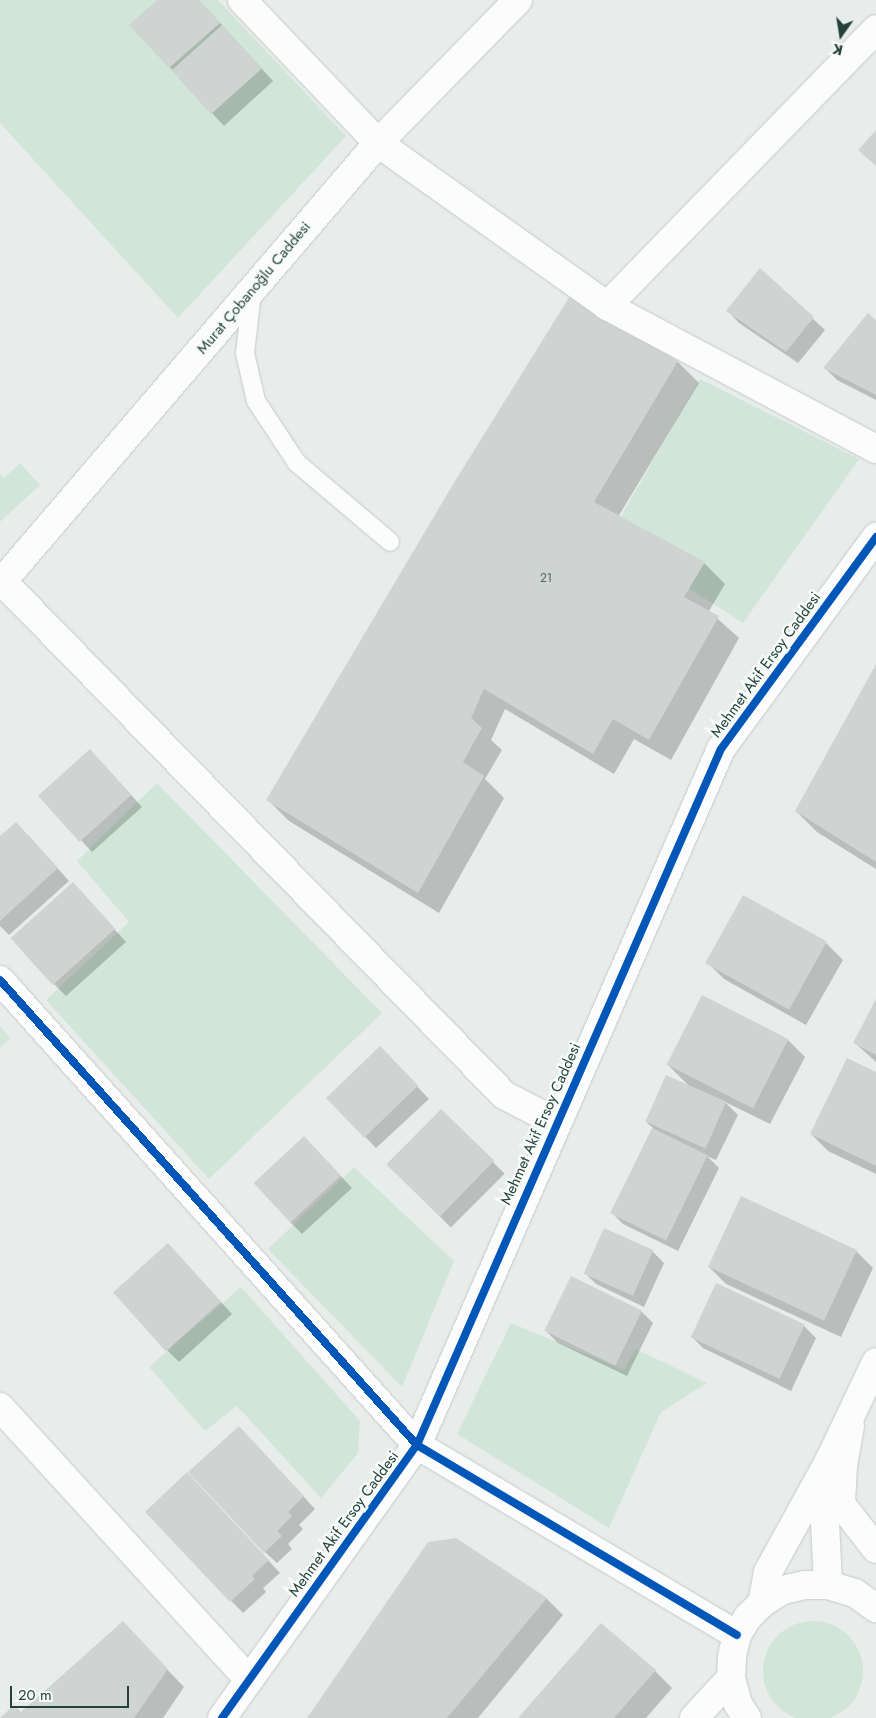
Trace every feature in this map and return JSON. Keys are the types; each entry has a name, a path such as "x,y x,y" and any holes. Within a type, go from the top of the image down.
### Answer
{"street":[{"path":"242,0 378,143 607,306 876,449"},
{"name":"Murat Çobanoğlu Caddesi","path":"1,582 378,143 518,0"},
{"path":"607,306 876,29"},
{"name":"Mehmet Akif Ersoy Caddesi","path":"222,1718 417,1445 556,1122 722,749 876,537"},
{"path":"1,582 504,1095 556,1122"},
{"path":"0,980 417,1445 738,1636"},
{"path":"762,1603 768,1572 830,1459 876,1362"},
{"path":"0,1407 250,1680"},
{"path":"854,1409 843,1465 841,1504 876,1549"},
{"path":"828,1585 825,1522 830,1459"},
{"path":"747,1718 738,1704 731,1678 732,1656 738,1636 748,1617 762,1603 783,1590 805,1585 828,1585 869,1599"},
{"path":"694,1718 731,1678"}],"lane":[{"path":"253,290 245,353 256,401 296,463 390,542"}],"green space":[{"path":"0,0 218,0 346,136 178,318 0,123"},
{"path":"700,379 859,459 743,623 609,537"},
{"path":"20,463 40,485 0,522 0,475 4,478"},
{"path":"157,783 382,1013 209,1179 46,1000 129,922 77,861"},
{"path":"0,1026 10,1038 0,1048"},
{"path":"354,1167 454,1261 402,1387 268,1249"},
{"path":"241,1287 360,1421 358,1453 321,1498 237,1406 205,1431 149,1367"},
{"path":"511,1323 624,1370 636,1349 707,1383 661,1412 609,1528 457,1434"},
{"path":"813,1621 832,1625 848,1636 859,1652 863,1671 859,1690 848,1706 832,1717 813,1721 794,1717 778,1706 767,1690 763,1671 767,1652 778,1636 794,1625"}],"building":[{"path":"157,0 199,0 220,23 169,68 129,25"},
{"path":"222,25 261,69 211,114 171,71"},
{"path":"876,130 876,166 858,150"},
{"path":"760,268 814,317 786,352 726,311"},
{"path":"570,296 678,361 594,502 705,562 684,597 719,616 649,740 613,719 593,754 484,689 471,718 482,728 463,762 484,776 418,893 266,800 452,486"},
{"path":"868,313 876,320 876,395 823,368"},
{"path":"876,664 876,862 795,811"},
{"path":"90,749 131,795 79,842 38,796"},
{"path":"16,822 58,868 0,921 0,836"},
{"path":"73,882 115,929 53,985 11,938"},
{"path":"743,895 827,942 789,1010 705,963"},
{"path":"702,995 788,1039 753,1109 667,1064"},
{"path":"876,999 876,1055 853,1043"},
{"path":"380,1046 418,1086 364,1138 326,1098"},
{"path":"847,1058 876,1072 876,1166 810,1134"},
{"path":"666,1075 726,1102 706,1148 645,1122"},
{"path":"441,1109 494,1160 440,1217 387,1165"},
{"path":"652,1128 708,1155 666,1241 610,1213"},
{"path":"304,1136 341,1175 290,1223 254,1183"},
{"path":"741,1196 857,1250 824,1321 708,1267"},
{"path":"604,1228 653,1250 633,1296 584,1274"},
{"path":"168,1243 221,1302 166,1351 113,1293"},
{"path":"571,1276 642,1311 615,1365 544,1331"},
{"path":"716,1283 805,1324 779,1379 691,1337"},
{"path":"239,1426 304,1496 288,1512 292,1516 277,1531 282,1536 264,1553 188,1472"},
{"path":"187,1472 269,1560 252,1576 255,1579 230,1602 145,1512"},
{"path":"456,1538 547,1598 447,1718 307,1718 428,1542"},
{"path":"123,1621 168,1669 134,1718 0,1718 14,1705 21,1712"},
{"path":"601,1623 656,1670 614,1718 518,1718"}],"cycle path":[{"path":"222,1718 417,1445 721,749 876,537"},
{"path":"0,980 417,1445 737,1635"}]}
